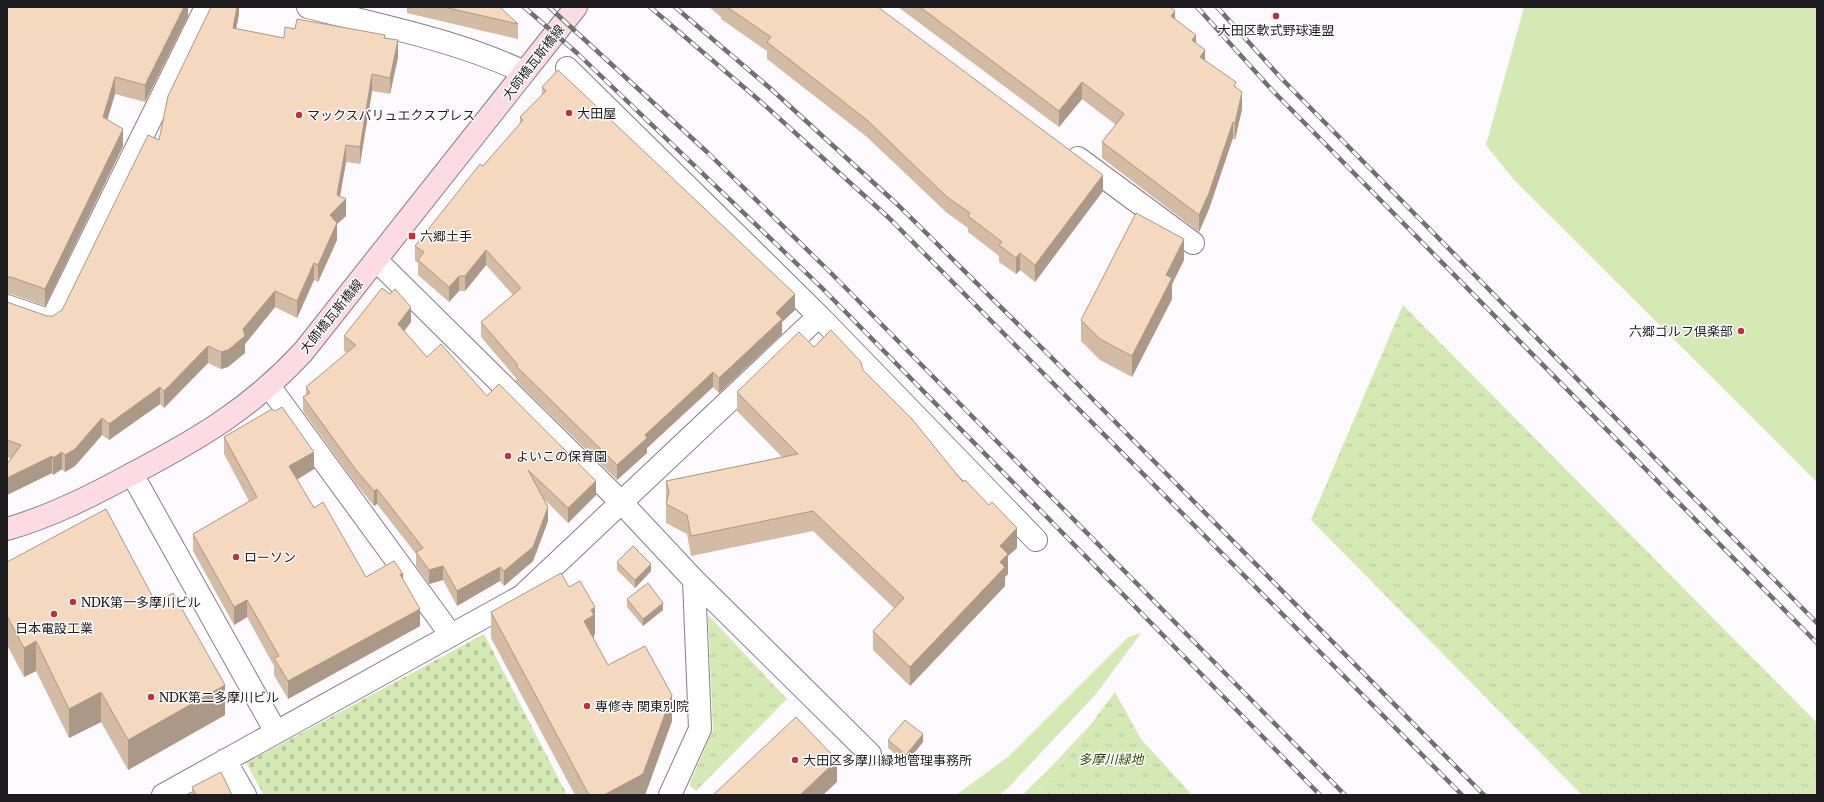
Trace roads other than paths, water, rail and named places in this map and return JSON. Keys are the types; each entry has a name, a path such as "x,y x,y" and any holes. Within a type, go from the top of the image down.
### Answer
{"street":[{"path":"7,306 51,321 206,7"},
{"path":"308,7 494,58 524,72"},
{"name":"大師橋瓦斯橋線","path":"7,529 61,511 202,436 237,413 269,386 303,352 576,7"},
{"path":"567,68 819,316 1036,540"},
{"path":"1062,145 1193,243"},
{"path":"376,260 621,502 694,580 870,754"},
{"path":"163,795 522,596 819,316"},
{"path":"269,386 451,635"},
{"path":"132,474 276,732"},
{"path":"670,795 700,729 694,580"},
{"path":"225,760 245,795"}],"railway":[{"path":"524,7 577,53 821,287 1320,795"},
{"path":"549,7 707,152 831,273 1345,795"},
{"path":"650,7 760,101 889,218 1462,795"},
{"path":"675,7 771,89 898,205 1051,357 1484,795"},
{"path":"1197,7 1272,90 1817,643"},
{"path":"1217,7 1281,78 1817,623"}],"place":[{"name":"大田区軟式野球連盟","path":"1276,16"},
{"name":"大田屋","path":"569,113"},
{"name":"マックスバリュエクスプレス","path":"299,115"},
{"name":"六郷土手","path":"412,236"},
{"name":"六郷ゴルフ倶楽部","path":"1741,331"},
{"name":"よいこの保育園","path":"508,456"},
{"name":"ローソン","path":"236,557"},
{"name":"NDK第一多摩川ビル","path":"73,602"},
{"name":"日本電設工業","path":"54,614"},
{"name":"NDK第二多摩川ビル","path":"151,697"},
{"name":"専修寺 関東別院","path":"587,706"},
{"name":"大田区多摩川緑地管理事務所","path":"795,760"}],"park label":[{"name":"多摩川緑地","path":"1111,759"}]}
